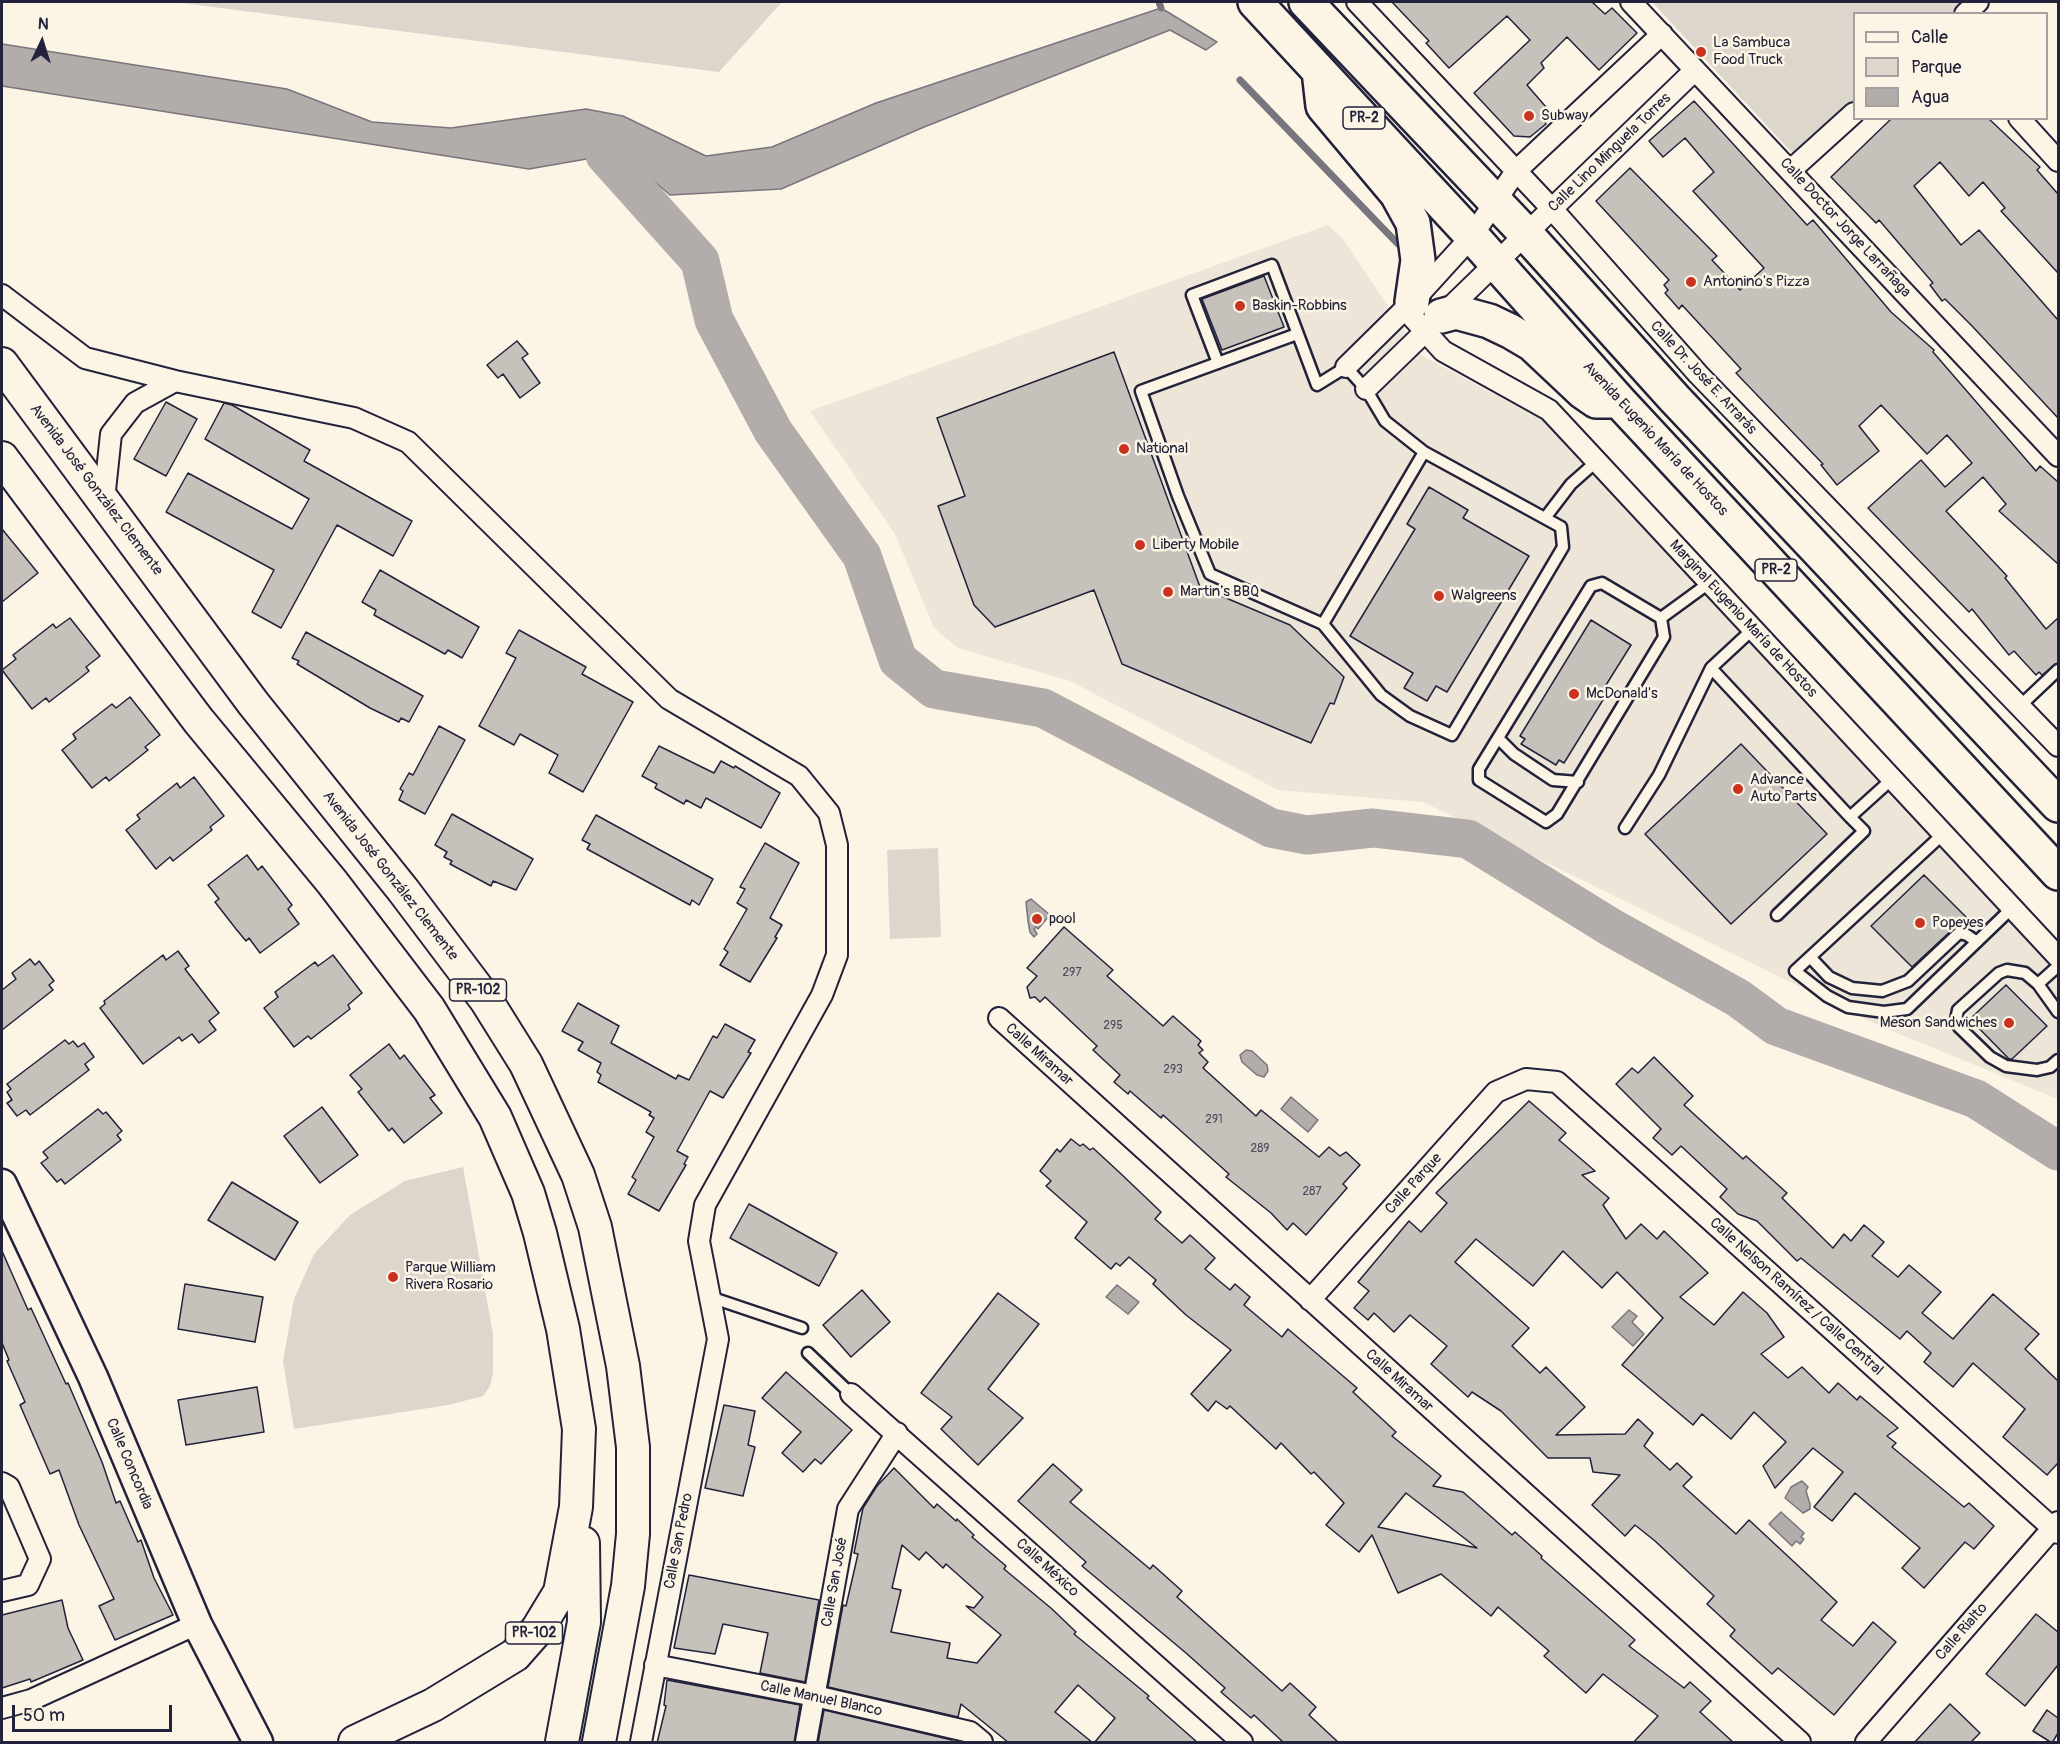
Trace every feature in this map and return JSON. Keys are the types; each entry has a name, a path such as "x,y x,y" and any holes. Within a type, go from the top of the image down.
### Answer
{"highway":[{"name":"Avenida Eugenio María de Hostos","path":"1255,2 1472,236 1618,401 2058,873"},
{"name":"PR-2","path":"1306,2 1527,235 1674,398 2058,805"},
{"path":"1318,70 1323,106 1397,194 1413,222 1421,314 1456,312 1496,324 1532,344 1567,380 1596,400 1618,401"}],"main road":[{"name":"Avenida José González Clemente","path":"2,364 253,703 403,890 486,1000 526,1064 578,1175 595,1227 623,1366 633,1447 633,1534 628,1586 599,1743"},
{"name":"PR-102","path":"2,458 198,720 332,882 429,1009 495,1117 528,1193 562,1329 579,1430 576,1506 560,1592 537,1630 515,1655 434,1705 355,1743"},
{"path":"562,1743 584,1622 584,1561 576,1506"}],"street":[{"name":"Calle Dr. José E. Arrarás","path":"1357,2 1552,209 1698,374 2058,746"},
{"name":"Calle Doctor Jorge Larrañaga","path":"1631,2 2058,456"},
{"path":"1366,389 1421,314 1516,171 1662,34"},
{"name":"Calle Lino Minguela Torres","path":"1421,314 1497,264 1694,70"},
{"path":"1791,170 1853,115"},
{"path":"2021,120 2058,161"},
{"path":"2,295 85,358 175,381 354,418 408,442 669,699 799,776 829,813 837,845 837,955 822,994 705,1205 699,1241 710,1296"},
{"path":"1346,367 1421,314"},
{"name":"Marginal Eugenio María de Hostos","path":"1421,314 1443,351 1549,410 2058,957"},
{"path":"104,500 111,434 135,403 175,381"},
{"name":"Calle Miramar","path":"999,1018 1800,1743"},
{"name":"Calle Parque","path":"1310,1300 1496,1092 1508,1084 1526,1079"},
{"name":"Calle Nelson Ramírez / Calle Central","path":"1526,1079 1557,1082 2057,1528"},
{"name":"Calle Concordia","path":"2,1184 93,1377 197,1624 258,1743"},
{"name":"Calle San Pedro","path":"640,1743 718,1339 710,1296"},
{"name":"Calle México","path":"851,1394 1242,1743"},
{"name":"Calle San José","path":"806,1743 848,1509 897,1434"},
{"path":"2,1483 9,1487 40,1559 28,1585 2,1591"},
{"name":"Calle Rialto","path":"1866,1743 2057,1528"},
{"path":"2,1708 31,1700 197,1624"},
{"name":"Calle Manuel Blanco","path":"656,1665 815,1696 974,1739"}],"lane":[{"path":"1218,363 1192,295 1272,265 1317,385 1346,367 1366,389 1385,421 1424,452 1561,527 1563,547 1452,735 1410,716 1381,695 1323,624 1210,574 1200,552 1141,391 1218,363 1297,334"},
{"path":"1323,624 1424,452"},
{"path":"1545,518 1571,484 1597,461"},
{"path":"1602,583 1661,618 1664,637 1557,814 1546,822 1479,780 1479,770 1591,586 1602,583"},
{"path":"1661,618 1709,583"},
{"path":"1625,828 1659,775 1711,668 1753,629"},
{"path":"1711,668 1864,831 1777,915"},
{"path":"2020,706 2058,670"},
{"path":"1498,739 1514,754 1553,780 1578,782"},
{"path":"1850,817 1892,779"},
{"path":"1943,834 1795,971 1827,996 1848,1008 1884,1012 1907,1009 2012,908"},
{"path":"1810,957 1829,977 1852,988 1882,991 1908,981 1959,933 1977,942"},
{"path":"2038,984 2058,966"},
{"path":"2058,1012 2038,984 2020,971 2007,970 1999,973 1958,1010 1956,1016 1959,1027 1990,1057 2006,1066 2037,1070 2050,1067 2058,1060"},
{"path":"710,1296 802,1328"},
{"path":"808,1353 851,1394"}],"shaded area":[{"path":"1328,225 1342,238 1421,355 1546,422 2058,948 2058,1099 1882,1027 1423,802 1278,790 1070,681 958,648 934,628 895,534 810,411"}],"green space":[{"path":"174,2 782,2 719,72"},
{"path":"1652,2 1964,2 1952,12 1853,12 1853,104 1796,157"},
{"path":"938,848 941,937 890,939 887,850"},
{"name":"Parque William Rivera Rosario","path":"463,1167 493,1334 493,1373 490,1386 483,1396 448,1405 294,1429 283,1361 294,1299 314,1254 350,1215 405,1181"}],"water":[{"path":"1161,8 1217,42 1206,50 1170,30 924,127 781,189 670,195 621,153 529,169 2,86 2,44 287,89 372,122 451,128 586,109 623,116 706,156 772,147 876,103"},
{"name":"pool","path":"1031,899 1050,915 1038,929 1036,927 1034,929 1037,934 1034,937 1030,932 1026,902"},
{"path":"1246,1050 1252,1051 1267,1065 1268,1071 1264,1077 1257,1075 1242,1062 1240,1055"},
{"path":"1291,1097 1318,1120 1308,1132 1281,1109"},
{"path":"1117,1285 1139,1302 1128,1314 1106,1297"},
{"path":"1629,1310 1637,1316 1632,1322 1644,1334 1633,1346 1612,1327"},
{"path":"1802,1481 1808,1487 1806,1491 1810,1504 1810,1509 1803,1513 1785,1498 1791,1487"},
{"path":"1781,1512 1804,1533 1801,1537 1804,1539 1800,1544 1796,1541 1792,1546 1769,1524"}],"building":[{"path":"1392,2 1592,2 1605,14 1612,8 1637,33 1599,70 1567,37 1541,63 1544,68 1527,85 1552,114 1545,122 1546,124 1530,137 1514,136 1474,93 1530,40 1507,16 1449,68 1426,43 1429,41"},
{"path":"1694,101 1807,225 1813,220 1891,312 1934,350 1933,352 2036,471 2040,466 2058,482 2058,564 1999,511 2006,504 1983,477 1946,511 2007,576 2005,578 2046,629 2058,618 2058,663 2042,675 2039,672 2036,675 2014,651 2009,655 1972,609 1969,612 1868,508 1921,460 1945,487 1972,463 1947,435 1927,454 1881,405 1859,426 1879,451 1837,485 1821,465 1823,464 1736,373 1741,369 1682,305 1679,309 1665,293 1668,290 1664,285 1669,280 1596,201 1630,168 1717,256 1712,260 1740,290 1764,268 1693,191 1714,172 1685,138 1663,157 1649,141"},
{"path":"1890,120 1990,120 2040,167 2037,170 2058,194 2058,273 2001,211 2005,208 1983,182 1969,196 1940,162 1914,186 1961,245 1979,230 2058,320 2058,418 1973,327 1945,299 1942,301 1930,285 1933,283 1879,220 1876,223 1831,177"},
{"name":"Baskin-Robbins","path":"1264,276 1284,327 1222,350 1202,299"},
{"path":"517,341 528,354 522,358 540,383 520,398 503,374 498,378 487,365"},
{"path":"1114,352 1200,587 1290,625 1344,677 1334,704 1330,703 1311,743 1122,664 1094,590 995,627 974,605 938,506 965,496 937,418"},
{"path":"166,402 197,419 166,476 134,459"},
{"path":"224,403 232,405 310,450 304,461 412,521 393,556 337,525 281,628 252,612 274,570 166,512 188,473 292,529 309,499 205,439"},
{"name":"Walgreens","path":"1429,487 1468,510 1463,518 1529,556 1447,692 1436,686 1427,701 1404,688 1413,673 1350,636 1415,529 1407,524"},
{"path":"2,529 38,573 2,602"},
{"path":"380,570 479,627 462,658 448,650 445,654 374,615 376,610 362,602"},
{"path":"70,618 100,656 86,667 89,671 79,679 49,702 46,698 32,709 2,670 16,659 13,655 53,624 56,628"},
{"name":"McDonald's","path":"1591,620 1631,645 1601,693 1606,695 1564,763 1559,760 1556,765 1521,744 1525,739 1520,736"},
{"path":"519,630 586,667 582,674 633,702 583,792 549,773 558,755 520,734 514,745 479,726 516,658 506,653"},
{"path":"306,632 423,696 409,722 401,718 399,722 370,708 297,664 299,661 292,658"},
{"path":"130,697 160,735 145,747 148,750 109,781 106,777 92,788 62,750 76,739 73,734 112,704 116,708"},
{"path":"439,726 465,740 425,814 399,800 403,791 400,789 409,773 413,775"},
{"name":"Advance Auto Parts","path":"1741,744 1827,834 1731,924 1645,834"},
{"path":"659,746 714,773 721,761 734,768 735,766 780,793 761,828 706,798 701,808 686,800 684,804 655,788 657,784 642,776"},
{"path":"194,777 224,816 210,827 212,830 173,861 170,857 156,869 126,830 140,819 137,815 177,783 180,788"},
{"path":"452,814 533,859 516,890 493,881 491,886 450,864 452,861 444,857 447,852 435,845"},
{"path":"596,815 713,879 699,905 692,900 690,905 587,849 590,844 582,840"},
{"path":"765,843 799,863 770,918 782,925 775,937 777,938 750,982 720,965 728,952 724,949 747,909 737,903 745,889 740,887"},
{"path":"247,855 258,870 262,866 292,905 288,909 299,924 260,953 249,938 246,941 215,902 219,899 208,885"},
{"name":"Popeyes","path":"1924,875 1969,920 1963,926 1954,928 1912,967 1871,926"},
{"path":"1064,927 1113,970 1107,976 1163,1026 1173,1016 1201,1041 1198,1045 1203,1050 1199,1053 1208,1062 1203,1068 1256,1116 1261,1110 1319,1157 1329,1147 1340,1156 1346,1152 1360,1165 1343,1184 1347,1188 1306,1235 1293,1223 1287,1230 1271,1213 1226,1177 1229,1174 1163,1115 1161,1118 1130,1091 1128,1094 1114,1082 1120,1075 1093,1050 1097,1046 1045,997 1040,1002 1035,997 1030,998 1027,987 1037,976 1027,968"},
{"path":"178,951 189,966 185,969 219,1013 209,1021 216,1030 199,1043 192,1034 182,1041 179,1037 143,1064 100,1008 105,1004 104,1001 163,955 166,960"},
{"path":"333,955 362,993 348,1005 350,1009 311,1039 308,1036 294,1047 264,1008 278,997 275,992 315,962 318,966"},
{"path":"30,959 35,965 39,961 54,981 49,985 53,990 2,1030 2,990 16,979 12,973"},
{"name":"Meson Sandwiches","path":"2006,985 2047,1026 2012,1059 2009,1059 1970,1019"},
{"path":"578,1003 619,1026 611,1043 676,1079 678,1075 689,1080 713,1036 717,1038 725,1024 755,1040 748,1052 751,1053 723,1098 710,1091 677,1151 688,1157 684,1164 686,1165 659,1211 628,1194 636,1180 632,1177 654,1137 646,1132 654,1118 649,1115 651,1112 598,1082 601,1075 597,1072 601,1063 578,1050 583,1042 562,1031"},
{"path":"65,1040 69,1044 73,1041 78,1047 84,1043 94,1057 85,1064 89,1070 30,1115 26,1110 17,1116 7,1103 12,1100 7,1092 11,1089 7,1084"},
{"path":"389,1044 400,1059 404,1055 435,1095 430,1098 442,1113 404,1143 392,1128 389,1131 358,1092 362,1089 350,1075"},
{"path":"1654,1057 1693,1096 1684,1105 1743,1159 1746,1156 1787,1193 1782,1198 1833,1248 1844,1234 1851,1241 1864,1225 1884,1242 1872,1256 1898,1277 1909,1265 1941,1292 1922,1313 1953,1339 1993,1294 2039,1334 2025,1349 2058,1381 2058,1463 2047,1475 2003,1437 2025,1409 1973,1363 1953,1387 1924,1362 1931,1353 1907,1331 1900,1339 1801,1258 1797,1261 1757,1221 1738,1214 1720,1197 1727,1189 1681,1146 1672,1155 1653,1138 1661,1129 1616,1084 1632,1068 1638,1073"},
{"path":"1529,1101 1566,1133 1559,1140 1595,1171 1582,1175 1609,1198 1603,1205 1626,1239 1641,1224 1657,1239 1664,1231 1708,1273 1680,1297 1714,1325 1743,1292 1767,1313 1784,1337 1761,1354 1788,1378 1802,1367 1829,1393 1838,1383 1857,1400 1860,1396 1898,1428 1887,1436 1896,1443 1892,1447 1964,1507 1969,1503 1994,1526 1974,1549 1965,1542 1924,1588 1902,1568 1920,1548 1855,1493 1832,1521 1814,1507 1843,1472 1813,1448 1775,1488 1763,1466 1786,1442 1754,1412 1731,1439 1702,1414 1693,1425 1622,1365 1663,1318 1617,1272 1602,1288 1563,1251 1533,1286 1476,1239 1455,1262 1529,1328 1512,1346 1540,1373 1546,1367 1585,1407 1556,1435 1625,1434 1638,1419 1653,1433 1644,1446 1670,1470 1677,1463 1692,1477 1683,1486 1736,1534 1749,1520 1837,1602 1821,1620 1853,1646 1873,1622 1896,1642 1834,1715 1778,1668 1772,1674 1730,1636 1735,1630 1707,1604 1714,1596 1655,1541 1635,1525 1625,1536 1592,1505 1620,1475 1593,1472 1590,1458 1548,1458 1501,1411 1472,1392 1468,1397 1431,1364 1447,1346 1410,1315 1394,1332 1374,1313 1368,1320 1354,1308 1369,1291 1358,1282 1409,1221 1421,1232 1447,1203 1436,1193"},
{"path":"322,1107 358,1155 320,1183 284,1136"},
{"path":"98,1109 103,1114 106,1112 122,1131 117,1135 121,1140 65,1184 61,1179 57,1182 41,1163 48,1158 43,1152"},
{"path":"1071,1139 1080,1146 1083,1144 1090,1150 1093,1148 1161,1212 1155,1219 1182,1243 1190,1235 1215,1258 1205,1269 1230,1290 1235,1284 1250,1297 1244,1305 1282,1337 1288,1329 1357,1388 1353,1392 1396,1432 1392,1436 1441,1476 1433,1486 1463,1492 1512,1535 1515,1532 1542,1556 1541,1558 1635,1640 1629,1646 1684,1688 1690,1682 1711,1701 1700,1712 1734,1743 1633,1743 1658,1716 1603,1674 1586,1693 1544,1656 1549,1651 1498,1607 1491,1616 1441,1574 1398,1593 1372,1535 1359,1552 1326,1525 1344,1503 1314,1472 1311,1474 1281,1443 1276,1449 1230,1406 1227,1409 1216,1401 1208,1411 1191,1394 1231,1350 1186,1315 1153,1284 1156,1280 1129,1257 1120,1266 1116,1263 1111,1269 1075,1238 1087,1222 1046,1186 1051,1181 1040,1171 1057,1149 1060,1152","holes":["1406,1493 1477,1548 1378,1527"]},
{"path":"232,1182 298,1222 275,1260 208,1220"},
{"path":"749,1204 837,1253 819,1286 730,1238"},
{"path":"2,1251 28,1310 31,1308 66,1384 68,1383 102,1462 116,1503 120,1501 138,1542 141,1540 154,1578 173,1615 115,1640 99,1606 114,1599 79,1525 59,1470 50,1474 20,1405 25,1402 7,1361 9,1360 2,1343"},
{"path":"185,1284 263,1297 255,1342 178,1329"},
{"path":"862,1290 890,1322 851,1357 823,1325"},
{"path":"998,1293 1039,1324 988,1389 1023,1418 978,1465 941,1429 952,1417 921,1393"},
{"path":"786,1372 852,1430 821,1464 815,1459 803,1472 782,1453 801,1432 762,1398"},
{"path":"257,1387 264,1432 186,1445 178,1400"},
{"path":"724,1405 755,1411 748,1445 755,1447 743,1496 705,1488"},
{"path":"1053,1464 1082,1490 1070,1502 1150,1569 1153,1565 1182,1591 1177,1597 1282,1691 1290,1683 1316,1707 1309,1715 1339,1743 1284,1743 1254,1715 1251,1718 1221,1692 1225,1688 1082,1566 1086,1562 1018,1501"},
{"path":"894,1468 934,1508 937,1504 956,1521 957,1519 974,1535 972,1537 1006,1566 1004,1569 1052,1609 1076,1632 1074,1634 1149,1696 1147,1698 1198,1743 1094,1743 1115,1718 1078,1685 1055,1712 1093,1743 1009,1743 961,1704 958,1717 828,1687 843,1605 846,1606 858,1554 854,1553 863,1508 877,1486","holes":["902,1545 919,1560 926,1552 943,1568 946,1564 983,1597 974,1608 966,1606 1001,1635 977,1663 947,1658 950,1643 891,1632 901,1590 892,1588"]},
{"path":"689,1575 819,1600 805,1682 760,1673 768,1633 723,1624 715,1654 674,1648"},
{"path":"62,1600 68,1628 83,1660 31,1682 30,1679 2,1688 2,1615"},
{"path":"2036,1614 2058,1632 2058,1665 2025,1706 1986,1674"},
{"path":"667,1680 800,1705 794,1743 657,1743 666,1706 664,1705"},
{"path":"1950,1704 1980,1733 1970,1743 1914,1743"},
{"path":"824,1710 952,1740 952,1743 818,1743"},
{"path":"2047,1710 2058,1718 2058,1733 2052,1743 2033,1731"}],"waterway":[{"path":"1159,2 1161,8"},
{"path":"1240,80 1398,244"},
{"path":"605,155 700,261 714,320 773,431 862,556 898,660 934,689 1043,708 1271,828 1307,835 1373,828 1468,839 1612,928 1738,998 1776,1026 1976,1099 2058,1151"}],"place":[{"name":"La Sambuca Food Truck","path":"1701,52"},
{"name":"Subway","path":"1529,116"},
{"name":"Antonino's Pizza","path":"1691,282"},
{"name":"Baskin-Robbins","path":"1240,306"},
{"name":"National","path":"1124,449"},
{"name":"Liberty Mobile","path":"1140,545"},
{"name":"Martin's BBQ","path":"1168,592"},
{"name":"Walgreens","path":"1439,596"},
{"name":"McDonald's","path":"1574,694"},
{"name":"Advance Auto Parts","path":"1738,789"},
{"name":"pool","path":"1037,919"},
{"name":"Popeyes","path":"1920,923"},
{"name":"Meson Sandwiches","path":"2009,1023"},
{"name":"Parque William Rivera Rosario","path":"393,1277"}]}
